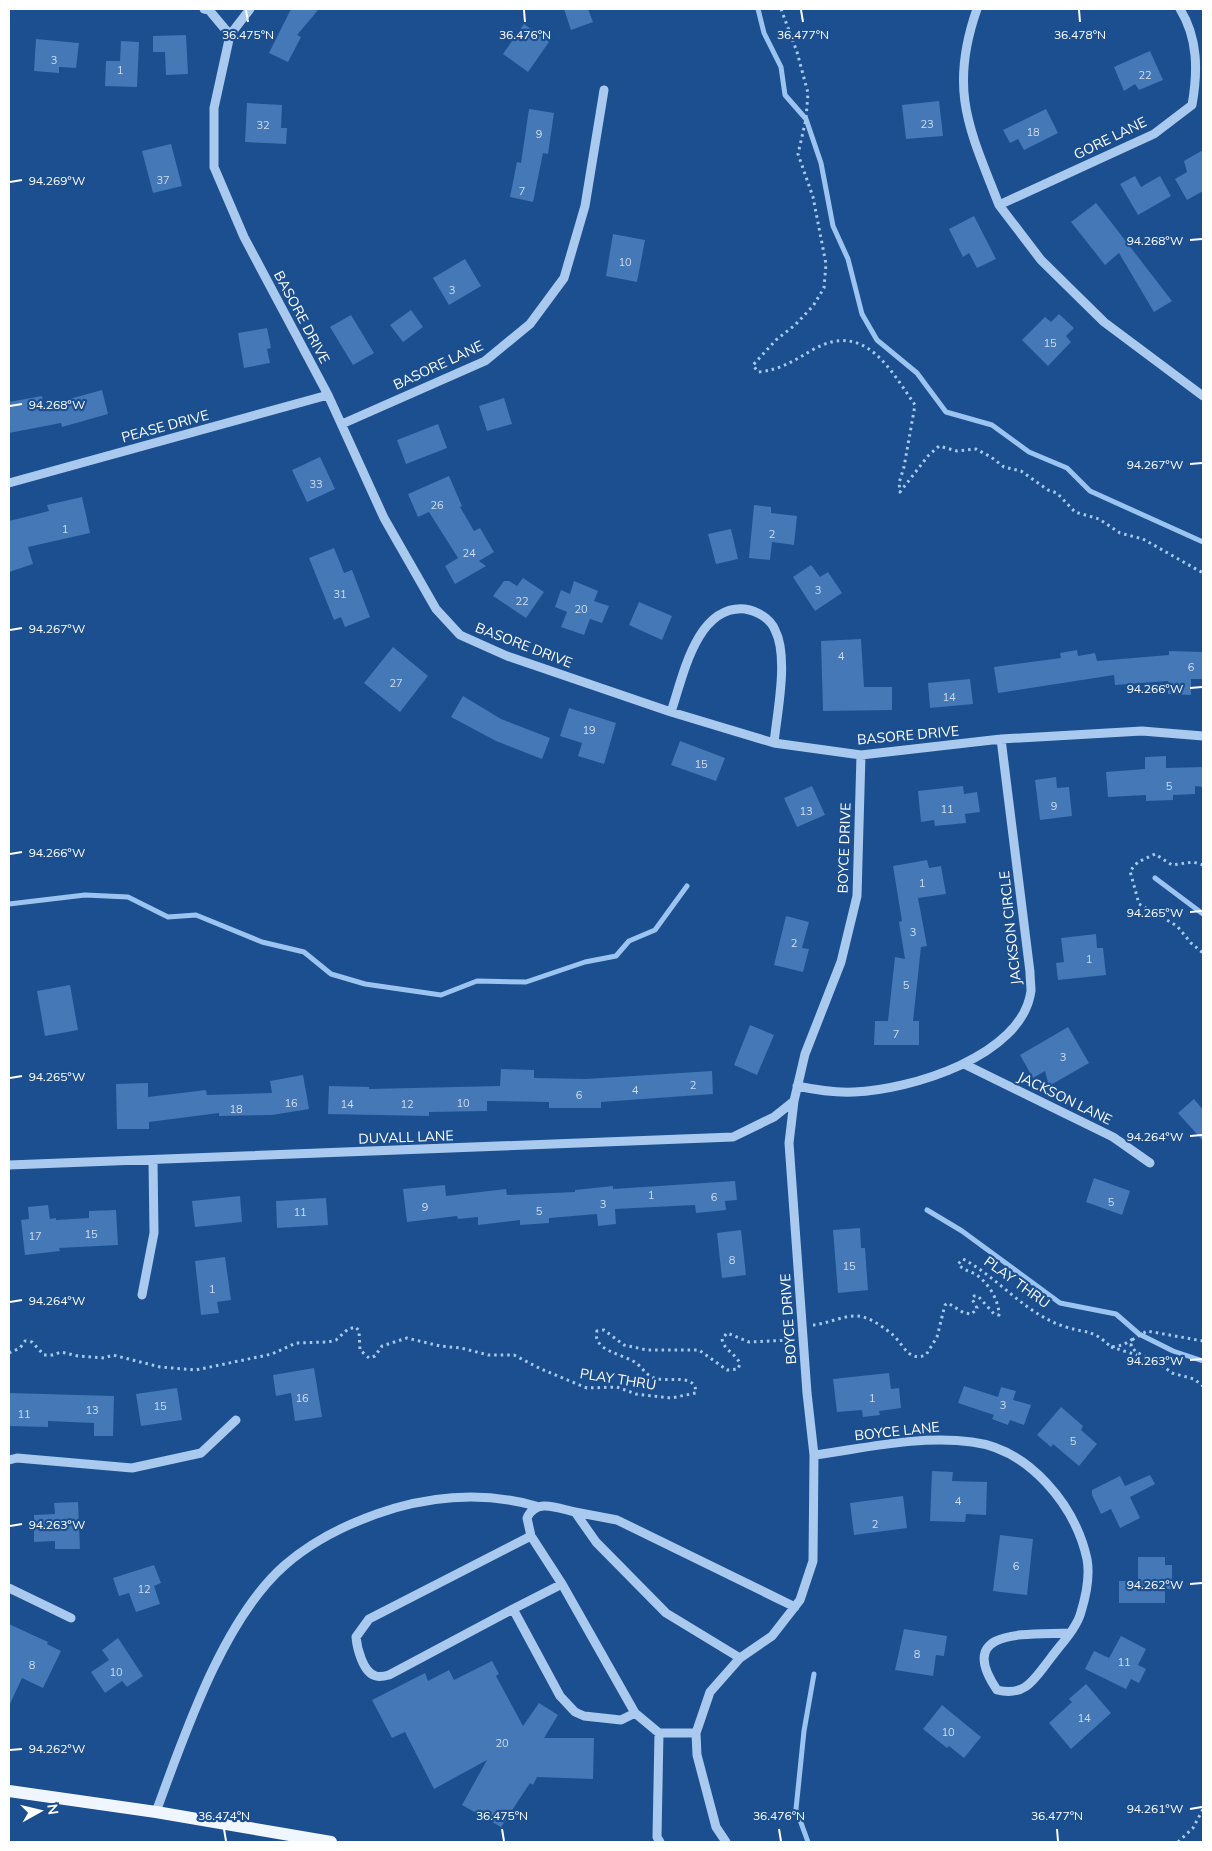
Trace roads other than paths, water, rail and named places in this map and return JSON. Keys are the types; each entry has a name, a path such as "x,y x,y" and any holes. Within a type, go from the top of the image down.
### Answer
{"main road":[{"path":"9,1792 156,1812 331,1842"}],"street":[{"path":"204,9 209,10 230,35"},
{"name":"BASORE DRIVE","path":"250,9 230,35 214,108 214,166 244,237 328,395 384,518 436,609 460,635 507,656 671,712 774,743 861,755 1001,739 1142,731 1203,736"},
{"path":"977,9 963,62 963,94 969,127 1000,205 1041,260 1104,322 1203,396"},
{"name":"GORE LANE","path":"1000,205 1154,134 1192,105 1197,77 1195,48 1187,20 1180,9"},
{"name":"BASORE LANE","path":"342,424 485,360 530,324 564,278 585,206 604,90"},
{"name":"PEASE DRIVE","path":"9,483 328,395"},
{"path":"671,712 694,644 709,623 725,611 753,610 767,619 775,629 779,645 781,660 774,743"},
{"name":"JACKSON CIRCLE","path":"797,1086 824,1092 855,1092 910,1083 964,1064 998,1043 1014,1026 1024,1011 1031,992 1030,972 1001,739"},
{"name":"BOYCE DRIVE","path":"726,1842 716,1827 697,1755 696,1733 710,1692 740,1658 772,1636 795,1607 800,1600 813,1561 814,1455 789,1143 794,1101 805,1054 841,962 857,896 861,755"},
{"name":"JACKSON LANE","path":"964,1064 1114,1137 1150,1163"},
{"name":"DUVALL LANE","path":"9,1165 153,1161 733,1137 774,1117 794,1101"},
{"path":"142,1295 154,1234 153,1161"},
{"path":"9,1460 17,1458 132,1468 200,1453 236,1420"},
{"name":"BOYCE LANE","path":"814,1455 933,1439 974,1442 1009,1453 1040,1476 1064,1506 1078,1532 1087,1561 1087,1587 1081,1614 1069,1633 1033,1681 1019,1691 1006,1692 997,1690 986,1674 982,1662 986,1651 994,1641 1006,1636 1069,1633"},
{"path":"156,1812 187,1728 213,1671 247,1609 284,1566 321,1538 374,1514 419,1501 476,1496 510,1498 536,1506 549,1506 617,1520 795,1607"},
{"path":"536,1506 530,1510 526,1518 531,1536 562,1584 635,1713 659,1733 696,1733"},
{"path":"575,1512 596,1542 666,1614 740,1658"},
{"path":"531,1536 369,1619 356,1637 358,1652 372,1674 377,1676 389,1675 562,1584"},
{"path":"9,1588 72,1618"},
{"path":"513,1610 568,1706 584,1716 620,1720 635,1713"},
{"path":"659,1733 657,1837 660,1842"}],"waterway":[{"path":"758,9 764,33 781,67 785,95 806,119 821,163 833,226 848,259 862,314 877,340 917,373 946,412 992,425 1029,452 1067,468 1090,491 1203,542"},
{"path":"1155,878 1203,914"},
{"path":"9,904 85,895 128,897 168,917 196,915 262,942 304,952 331,974 365,984 441,995 477,981 526,982 585,962 616,956 629,941 655,930 687,886"},
{"path":"927,1210 962,1231 1060,1303 1116,1314 1139,1334 1173,1351 1203,1361"},
{"path":"808,1842 796,1809 804,1731 814,1674"}]}
